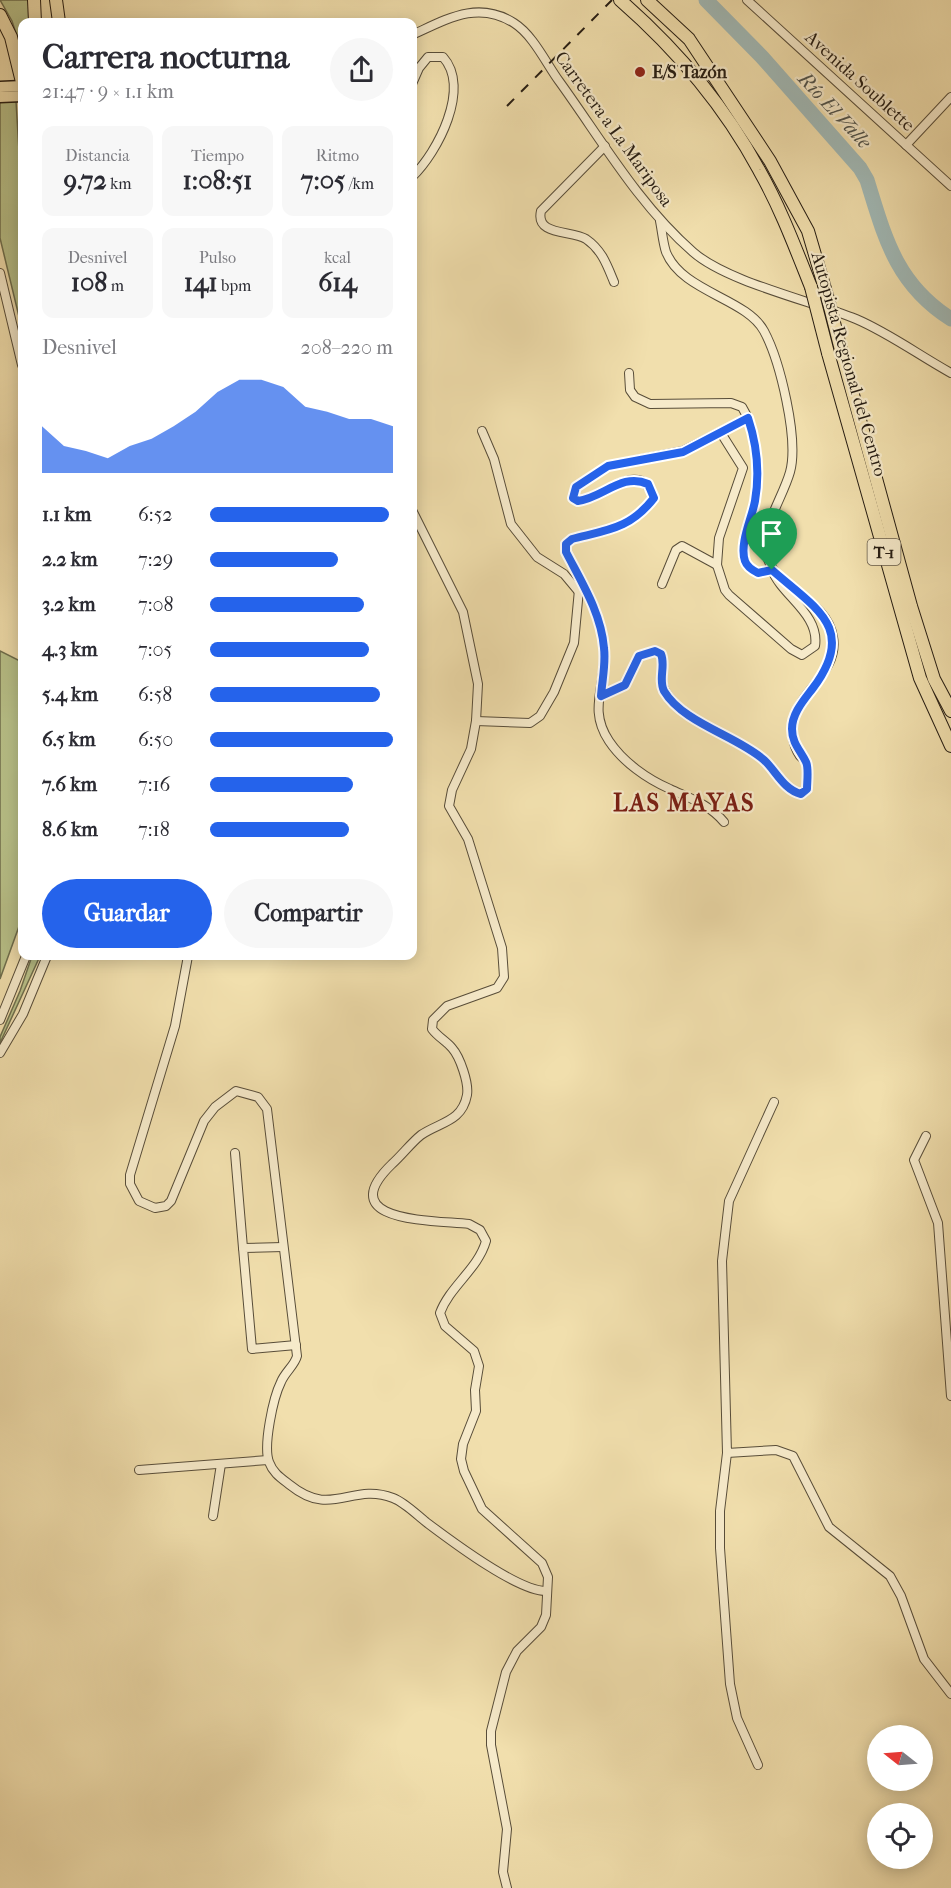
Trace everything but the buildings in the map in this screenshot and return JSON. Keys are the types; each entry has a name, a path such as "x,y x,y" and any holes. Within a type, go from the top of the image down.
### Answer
{"highway":[{"path":"34,0 35,18"},
{"path":"56,0 58,18"},
{"name":"Autopista Regional del Centro","path":"620,0 676,53 717,105 759,169 793,238 811,287 920,678 951,746"},
{"name":"Autopista Regional del Centro","path":"647,0 689,39 770,161 808,231 911,606 934,679 951,711"},
{"path":"0,15 14,46 18,64"}],"street":[{"name":"Avenida Soublette","path":"747,0 951,186"},
{"name":"Carretera a La Mariposa","path":"417,33 468,11 483,11 516,24 606,146 634,189 660,221 695,254 725,271 858,320 951,373"},
{"path":"417,76 428,57 443,57 451,66 455,85 447,121 425,165 417,172"},
{"path":"906,145 951,97"},
{"path":"606,146 541,211 539,218 553,231 576,233 588,240 602,253 615,282"},
{"path":"660,221 666,254 684,274 704,290 733,304 756,321 764,331 773,356 787,402 792,434 790,469 766,540 766,552 776,581 793,598 815,632 815,646 806,655 791,649 725,590 717,565 719,538 743,468 721,433"},
{"path":"0,273 18,348"},
{"path":"629,373 630,390 635,397 650,404 731,403 742,407 755,438 758,471 755,500 743,552 749,568 758,573 772,570"},
{"path":"724,822 697,800 653,781 631,764 610,742 597,720 604,649 601,631 591,598 566,552 566,544 572,539 630,523 641,515 654,498 648,484 637,479 618,484 585,500 578,501 573,498 576,487 608,466 683,452 748,418"},
{"path":"482,431 496,465 511,524 537,557 564,574 579,592"},
{"path":"417,520 463,612 478,684 477,721 471,749 452,790 448,806 468,839 502,948 504,977 498,988 447,1006 433,1020 432,1029 453,1049 457,1057 468,1087 466,1098 453,1120 421,1135 382,1172 374,1187 372,1198 377,1207 390,1215 469,1224 480,1230 486,1241 482,1254 444,1301 440,1313 445,1326 474,1351 480,1366 475,1390 476,1411 463,1444 461,1459 482,1509 542,1563 548,1577 546,1615 541,1627 517,1652 506,1672 491,1731 491,1745 507,1828 503,1872 507,1888"},
{"path":"662,584 676,550 682,546 717,565"},
{"path":"601,696 625,685 639,656 655,651 661,654 664,661 662,683 665,692 681,709 763,759 792,792 801,794 807,789 807,763 795,747 792,729 795,715 831,657 833,637 826,619 812,603 772,570"},
{"path":"477,721 530,723 540,716 554,692 574,643 580,579"},
{"path":"0,1020 24,960"},
{"path":"0,1053 23,1014 45,960"},
{"path":"187,960 175,1026 135,1155 130,1184 139,1201 147,1206 155,1208 166,1206 175,1194 204,1121 215,1107 236,1091 258,1097 267,1109 272,1125 283,1247 296,1345 296,1361 280,1384 268,1433 268,1460 276,1474 296,1490 317,1500 341,1500 363,1492 395,1498 457,1545 486,1563 524,1586 547,1592"},
{"path":"758,1765 737,1718 730,1684 720,1539 720,1511 727,1454 722,1261 729,1201 774,1102"},
{"path":"926,1136 914,1160 938,1223 951,1396"},
{"path":"235,1153 252,1349 296,1345"},
{"path":"243,1248 283,1247"},
{"path":"727,1454 776,1450 794,1456 829,1527 890,1576 901,1596 924,1659 951,1694"},
{"path":"139,1470 268,1460"},
{"path":"213,1516 221,1464"}],"green space":[{"path":"0,0 29,0 30,18 18,18 18,40 12,21"},
{"path":"16,101 18,312 0,238 0,102"},
{"path":"0,651 18,660 18,929 0,979"},
{"path":"31,960 38,960 0,1043 0,1037"}],"waterway":[{"name":"Río El Valle","path":"706,0 762,57 860,168 867,180 887,240 905,275 917,291 951,319"}],"railway":[{"path":"507,106 612,0"}],"place":[{"name":"E/S Tazón","path":"640,72"}],"district":[{"name":"LAS MAYAS","path":"684,803"}],"route":[{"path":"748,418 755,438 758,471 755,500 743,552 749,568 758,573 772,570 812,603 826,619 833,637 831,657 825,671 803,700 795,715 792,729 795,747 807,763 807,789 801,794 792,792 763,759 681,709 665,692 662,683 664,661 661,654 655,651 648,651 639,656 625,685 619,690 601,696 604,649 601,631 591,598 566,552 566,544 572,539 630,523 641,515 654,498 648,484 637,479 618,484 585,500 578,501 573,498 572,493 576,487 608,466 683,452 721,433 738,421 748,418"}]}
